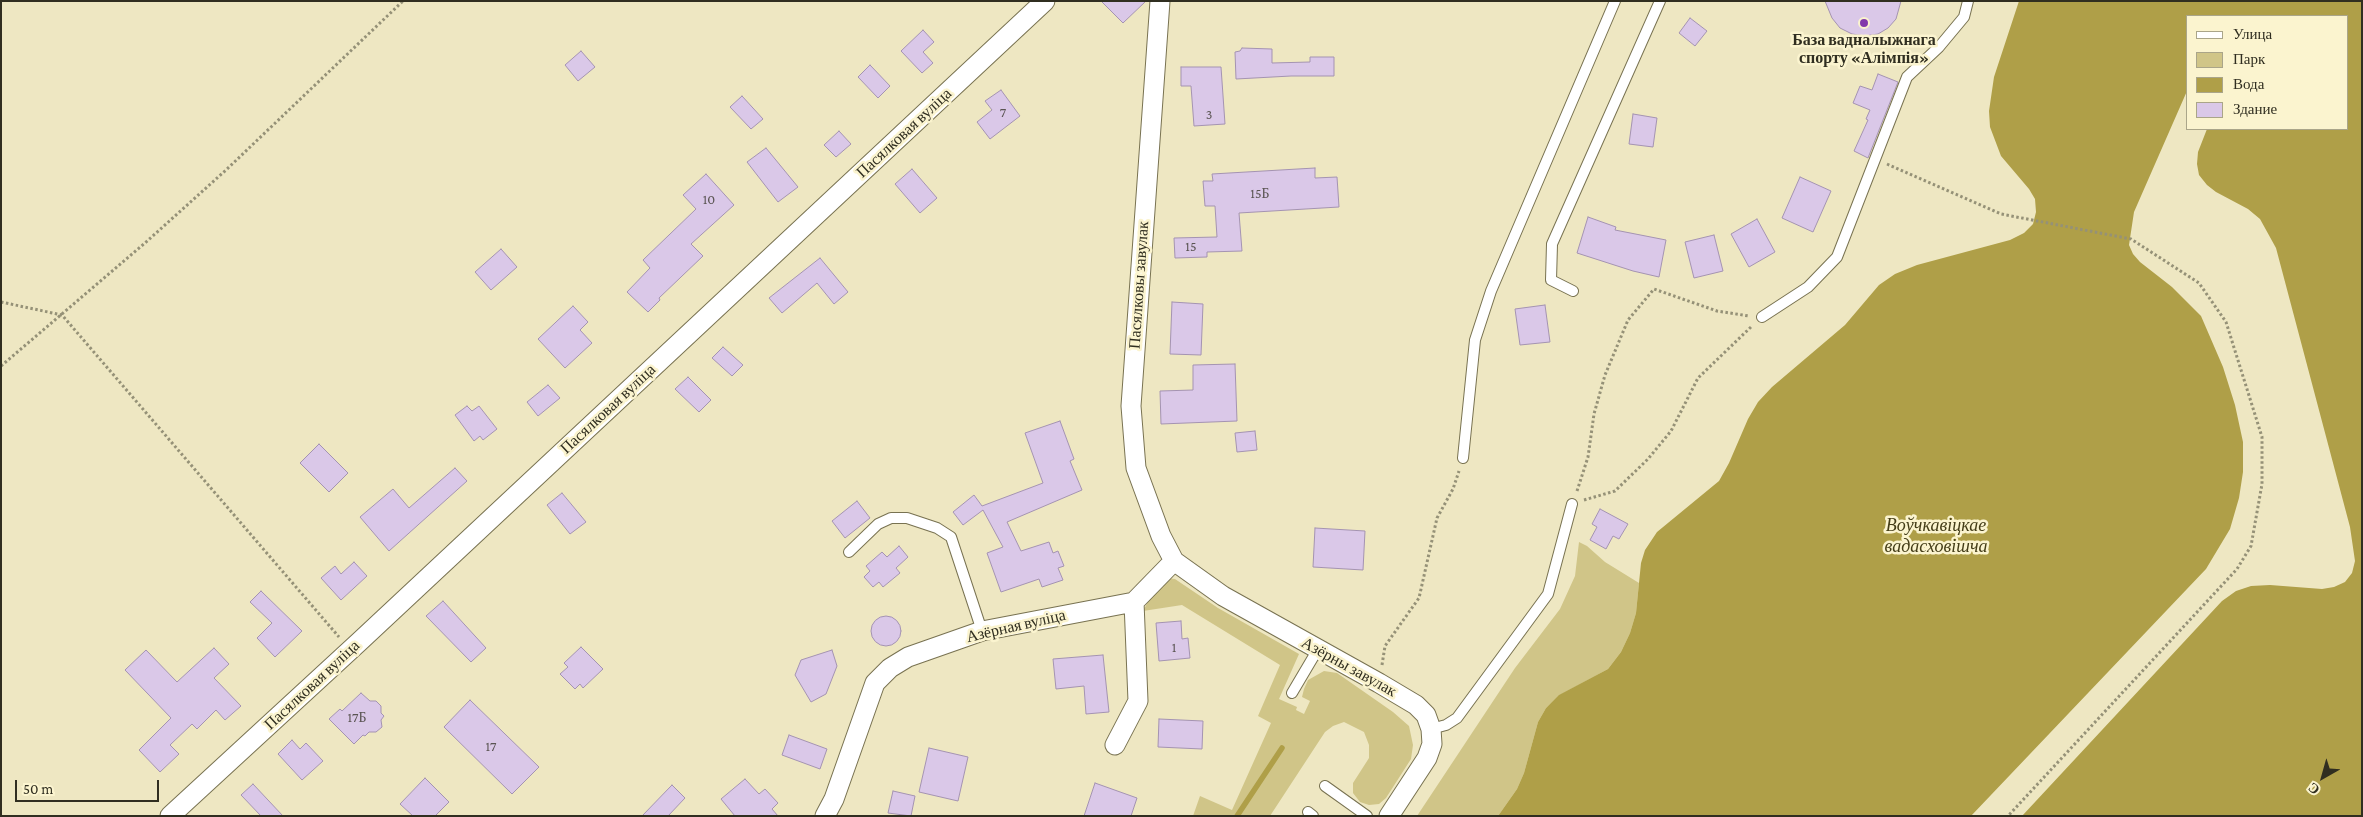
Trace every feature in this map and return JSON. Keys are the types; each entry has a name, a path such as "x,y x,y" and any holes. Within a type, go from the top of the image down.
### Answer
{"street":[{"name":"Пасялковая вуліца","path":"170,816 1045,1"},
{"name":"Пасялковы завулак","path":"1160,1 1132,406 1136,468 1161,536 1174,560"},
{"path":"1115,745 1138,701 1134,602 1174,560"},
{"name":"Азёрны завулак","path":"1174,560 1223,596 1379,682 1416,705 1426,715 1432,729"},
{"name":"Азёрная вуліца","path":"825,816 834,799 875,683 890,668 908,657 982,631 1134,602"},
{"path":"1389,816 1427,758 1432,744 1432,729"}],"lane":[{"path":"1462,458 1475,340 1491,291 1615,1"},
{"path":"1573,290 1551,280 1552,244 1660,1"},
{"path":"1762,317 1808,287 1838,257 1907,77 1939,47 1964,17 1968,1"},
{"path":"1432,729 1446,725 1457,718 1548,594 1572,504"},
{"path":"849,552 878,524 891,518 907,518 937,528 951,537 982,631"},
{"path":"1292,693 1318,649"},
{"path":"1325,786 1367,816"}],"path":[{"path":"1,366 62,315 226,170 403,1"},
{"path":"1875,159 2001,214 2131,239 2198,283 2226,322 2262,437 2262,484 2251,546 2237,569 2008,816"},
{"path":"1572,504 1588,457 1594,414 1605,375 1628,320 1654,289 1717,311 1762,317"},
{"path":"1,302 62,315 350,650"},
{"path":"1572,504 1615,491 1648,460 1670,432 1698,378 1762,317"},
{"path":"1379,682 1385,646 1419,598 1437,518 1453,489 1462,458"}],"green space":[{"path":"1579,542 1587,546 1605,562 1639,583 1636,613 1630,633 1621,652 1608,669 1560,695 1546,708 1538,722 1524,773 1517,789 1498,816 1417,816 1515,668 1560,609 1575,576"},
{"path":"1165,578 1175,579 1218,608 1299,654 1279,699 1297,707 1296,710 1304,714 1310,701 1302,697 1308,680 1324,671 1337,673 1393,712 1409,726 1413,745 1411,759 1386,798 1379,804 1369,805 1360,802 1353,793 1353,783 1369,758 1369,745 1364,732 1344,722 1333,726 1325,732 1270,816 1193,816 1200,796 1232,810 1271,723 1258,716 1280,665 1182,605 1143,611 1158,583"}],"water":[{"name":"Воўчкавіцкае вадасховішча","path":"2019,1 2362,1 2362,816 2022,816 2222,601 2236,591 2251,586 2270,585 2322,589 2334,587 2345,582 2352,573 2355,561 2350,527 2276,248 2260,219 2248,209 2207,185 2199,175 2197,164 2198,152 2207,130 2348,130 2348,15 2186,15 2186,93 2134,212 2129,245 2133,254 2140,262 2172,287 2201,316 2223,367 2235,405 2243,442 2243,472 2239,498 2230,529 2206,569 1971,816 1498,816 1517,789 1524,773 1538,722 1546,708 1559,695 1608,669 1621,652 1630,633 1636,613 1641,563 1645,550 1657,532 1719,481 1758,402 1772,387 1845,325 1879,285 1895,274 1917,265 2010,240 2024,233 2033,224 2036,212 2035,199 2001,156 1990,127 1989,111 1994,77"}],"building":[{"path":"1101,1 1146,1 1123,23"},
{"name":"База вадналыжнага спорту «Алімпія»","path":"1825,1 1901,1 1896,19 1888,28 1878,34 1865,36 1852,34 1840,28 1832,18"},
{"path":"1690,18 1707,31 1695,46 1679,33"},
{"path":"923,30 934,42 923,52 933,63 922,73 901,51"},
{"path":"1242,48 1272,49 1272,63 1310,62 1310,57 1334,57 1334,76 1236,79 1235,52 1240,51"},
{"path":"581,51 595,67 578,81 565,65"},
{"path":"870,65 890,86 878,98 858,77"},
{"path":"1181,67 1221,67 1225,124 1194,126 1191,86 1181,86"},
{"path":"1878,74 1898,82 1868,158 1854,151 1868,120 1866,119 1870,110 1853,103 1860,86 1872,90"},
{"path":"1001,90 1020,116 990,139 977,122 992,110 985,101"},
{"path":"742,96 763,119 751,129 730,107"},
{"path":"1633,114 1657,118 1653,147 1629,144"},
{"path":"839,131 851,144 836,157 824,145"},
{"path":"766,148 798,187 778,202 747,162"},
{"path":"1315,168 1315,178 1337,177 1339,207 1239,213 1242,251 1207,252 1207,257 1175,258 1174,238 1217,237 1215,206 1205,206 1203,181 1213,181 1212,174"},
{"path":"912,169 937,198 920,213 895,184"},
{"path":"706,174 734,205 691,244 703,256 659,298 660,300 648,312 627,292 650,268 643,260 696,209 683,195"},
{"path":"1800,177 1831,191 1813,232 1782,218"},
{"path":"1588,217 1616,227 1615,230 1666,240 1659,277 1633,271 1577,253"},
{"path":"1757,219 1775,252 1749,267 1731,234"},
{"path":"1714,235 1723,271 1694,278 1685,242"},
{"path":"501,249 517,267 491,290 475,272"},
{"path":"820,258 848,292 834,304 817,283 782,313 769,298"},
{"path":"1172,302 1203,304 1201,355 1170,354"},
{"path":"1545,305 1550,342 1520,345 1515,309"},
{"path":"573,306 588,322 580,330 592,343 565,368 538,339"},
{"path":"723,347 743,365 732,376 712,358"},
{"path":"1235,364 1237,421 1161,424 1160,391 1193,390 1193,365"},
{"path":"688,377 711,400 699,412 675,389"},
{"path":"548,385 560,398 538,416 527,402"},
{"path":"467,406 472,411 479,406 497,429 483,440 480,436 474,441 455,415"},
{"path":"1060,421 1074,459 1070,461 1082,490 1007,522 1021,551 1049,542 1053,553 1058,551 1064,566 1058,568 1063,580 1042,587 1039,579 1001,592 987,553 1003,547 983,510 963,525 953,512 974,495 982,506 1043,483 1025,433"},
{"path":"1255,431 1257,450 1237,452 1235,433"},
{"path":"319,444 348,473 329,492 300,463"},
{"path":"455,468 467,481 389,551 360,517 393,489 409,508"},
{"path":"562,493 586,522 570,534 547,505"},
{"path":"857,501 870,518 845,538 832,521"},
{"path":"1600,509 1628,524 1619,539 1613,536 1606,549 1590,540 1597,527 1592,524"},
{"path":"1315,528 1365,531 1363,570 1313,567"},
{"path":"899,546 908,557 896,568 900,573 883,587 879,582 873,587 864,577 870,571 866,566 882,552 887,557"},
{"path":"354,562 367,576 341,600 321,578 335,566 341,574"},
{"path":"261,591 302,631 275,657 257,638 272,623 250,602"},
{"path":"443,601 486,648 471,662 426,616"},
{"path":"886,616 892,617 900,625 900,637 892,645 886,646 880,645 872,637 871,631 872,625 880,617"},
{"path":"1181,621 1182,639 1188,638 1190,658 1159,661 1156,623"},
{"path":"581,647 603,669 583,688 580,684 575,689 560,674 568,667 564,663"},
{"path":"214,648 229,664 214,678 241,706 225,720 216,710 197,729 192,724 170,745 179,754 160,772 139,750 171,718 125,670 146,650 177,682"},
{"path":"832,650 837,666 826,694 811,702 795,675 801,660"},
{"path":"1103,655 1109,712 1086,714 1084,686 1056,689 1053,659"},
{"path":"361,693 370,701 376,701 381,706 381,713 384,716 381,720 382,727 376,732 369,732 365,736 363,735 354,744 329,719 340,709 342,711"},
{"path":"470,700 539,767 512,794 444,727"},
{"path":"1159,719 1203,721 1202,749 1158,747"},
{"path":"789,735 827,749 820,769 782,755"},
{"path":"292,740 300,749 306,743 323,761 302,780 278,754"},
{"path":"929,748 968,757 958,801 919,792"},
{"path":"425,778 449,802 435,816 413,816 400,804"},
{"path":"745,779 759,794 765,789 778,803 772,809 778,816 735,816 721,799"},
{"path":"1095,783 1137,798 1131,816 1084,816"},
{"path":"253,784 283,816 261,816 241,795"},
{"path":"672,785 685,798 668,816 642,816"},
{"path":"893,791 915,796 911,816 888,813"}],"waterway":[{"path":"1237,816 1282,748"}],"place":[{"name":"База вадналыжнага спорту «Алімпія»","path":"1864,23"}]}
